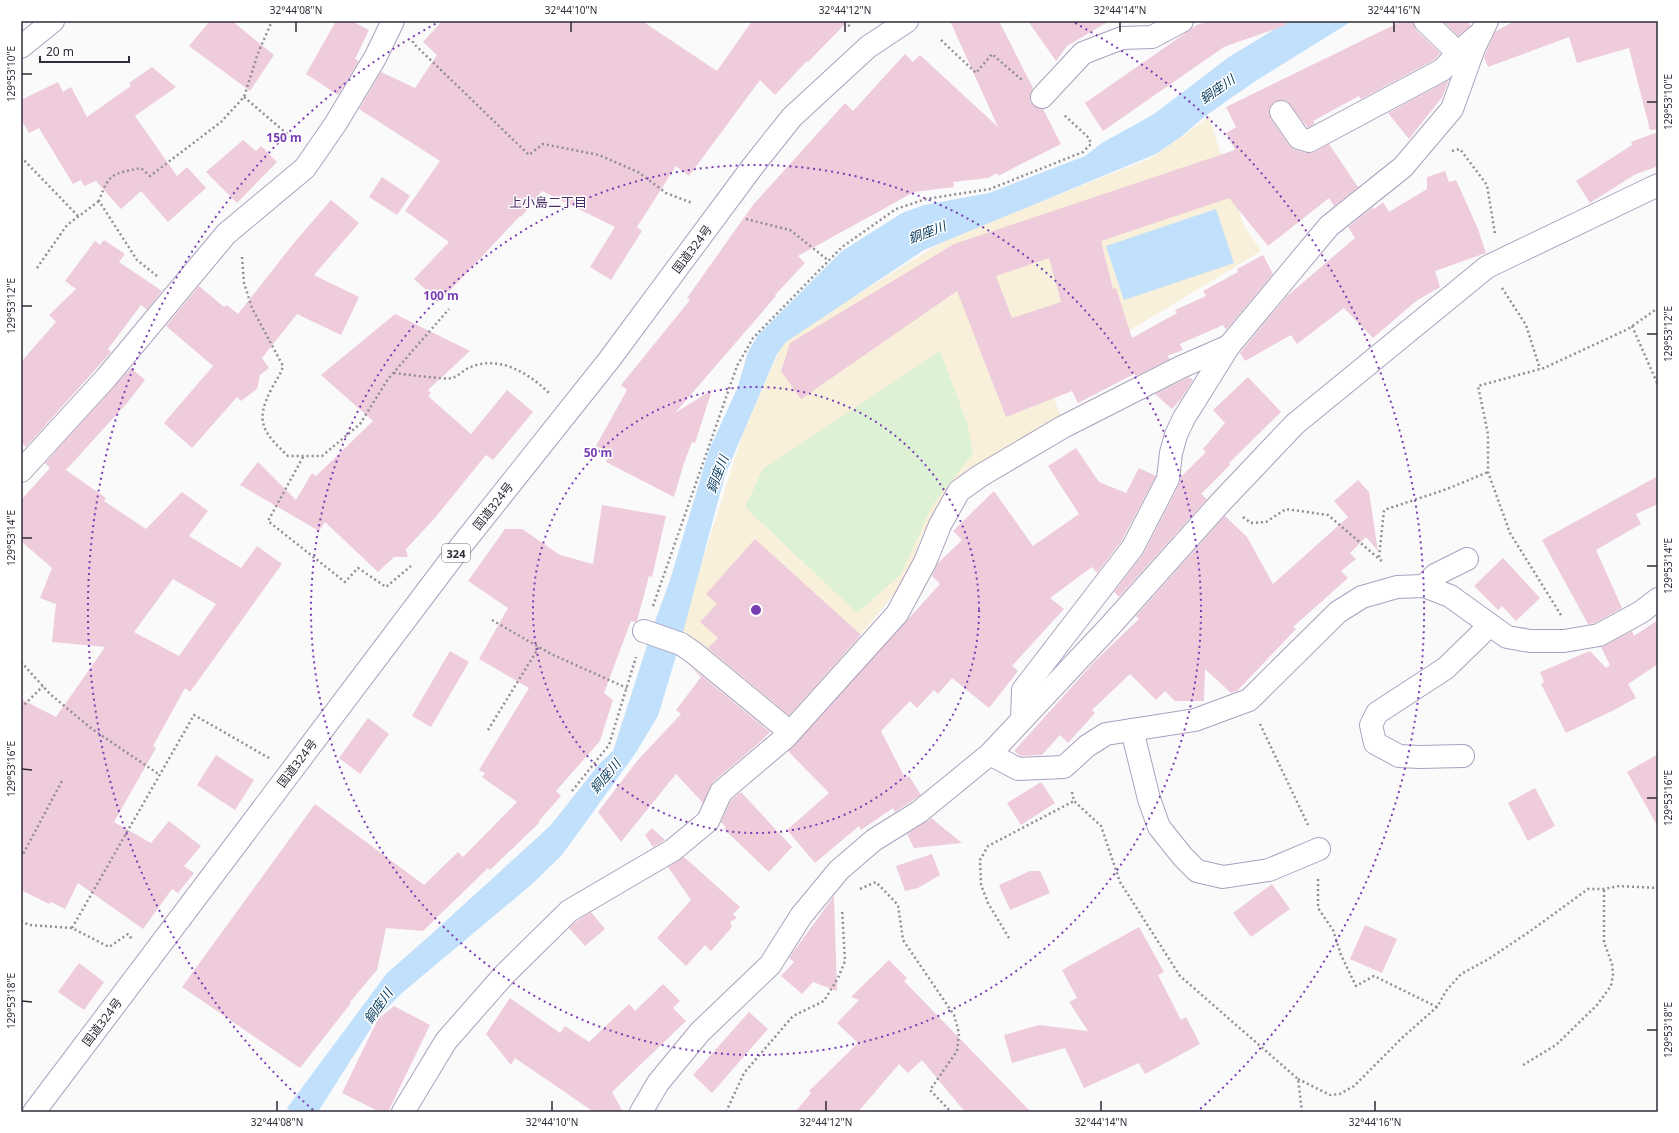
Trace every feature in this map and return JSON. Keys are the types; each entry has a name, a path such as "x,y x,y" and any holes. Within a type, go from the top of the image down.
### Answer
{"main road":[{"path":"21,47 53,21"},
{"path":"21,471 106,378 176,292 226,234 305,168 375,58 393,21"},
{"name":"国道324号","path":"34,1112 461,546 609,360 792,117 868,46 907,21"},
{"path":"1042,97 1082,53 1122,38 1152,37 1182,21"},
{"path":"1425,21 1458,53"},
{"path":"1281,112 1299,138 1309,142 1442,70 1484,27"},
{"path":"1022,719 1023,690 1133,547 1168,479 1171,454 1176,435 1184,418 1229,346 1330,226 1408,161 1452,109 1474,48 1484,27"},
{"path":"641,1112 658,1083 700,1032 770,965 801,916 839,870 874,840 919,812 990,754 1111,625 1221,502 1295,424 1495,263 1658,185"},
{"path":"403,1112 446,1041 504,975 569,911 673,850 708,821 721,792 790,732 897,614 925,562 940,525 959,491 980,476 1063,427 1181,367 1229,346"},
{"path":"1414,586 1467,559"},
{"path":"990,754 1018,769 1064,767 1087,746 1106,734 1195,720 1249,700 1338,612 1362,597 1397,587 1414,586 1450,596 1507,637 1530,641 1564,641 1598,636 1641,612 1658,599"},
{"path":"1463,756 1399,756 1375,744 1371,726 1377,713 1446,668 1490,625"},
{"path":"648,632 681,644 694,653 790,732"},
{"path":"1132,730 1148,799 1159,827 1183,858 1197,871 1223,877 1269,870 1319,849"},
{"path":"420,1085 420,1112"}],"path":[{"path":"37,268 67,225 99,201 104,186 115,173 141,168 150,176 221,122 244,97 258,53 272,21"},
{"path":"414,36 413,43 529,155 543,144 599,155 638,172 666,193 719,213 790,230 829,261"},
{"path":"572,791 610,745 627,688 648,632 737,366 753,338 842,247 896,209 926,199 990,189 1083,152 1091,144 1089,138 992,54 976,73 941,40"},
{"path":"244,97 314,156"},
{"path":"1408,161 1460,149 1487,185 1494,231 1495,263 1526,325 1540,369"},
{"path":"21,157 78,216"},
{"path":"99,201 137,260 176,292"},
{"path":"238,223 244,283 252,308 283,366 282,372 263,408 262,419 269,438 288,456 322,456 360,424 388,379 449,308"},
{"path":"1579,639 1565,621 1510,533 1488,472 1488,434 1478,386 1540,369 1632,326 1658,308"},
{"path":"1632,326 1658,385"},
{"path":"394,373 451,378 470,367 487,362 507,366 539,383 569,410"},
{"path":"303,456 268,521 345,582 358,568 386,587 414,563"},
{"path":"1379,557 1384,510 1447,489 1488,472"},
{"path":"1221,502 1251,522 1266,522 1286,509 1328,515 1414,586"},
{"path":"492,620 551,654 627,688"},
{"path":"488,730 539,647"},
{"path":"21,662 50,694 92,729 160,775"},
{"path":"21,708 43,686"},
{"path":"1249,700 1319,849 1318,908 1333,930 1356,986 1374,976 1437,1007"},
{"path":"72,928 194,715 292,770"},
{"path":"1064,767 1074,801 1101,826 1120,882 1180,976 1298,1079 1330,1095 1340,1094 1354,1086 1403,1037 1437,1007 1446,991 1461,974 1487,960 1529,932 1588,889 1604,889 1619,886 1658,888"},
{"path":"21,858 64,780"},
{"path":"1009,938 988,903 981,885 980,860 988,846 1074,801"},
{"path":"726,1112 744,1073 794,1016 824,1001 838,978 845,961 839,870"},
{"path":"855,892 876,882 898,905 902,940 954,1015 959,1033 957,1051 930,1090 951,1112"},
{"path":"1523,1065 1556,1045 1597,1005 1611,986 1613,975 1612,964 1604,942 1604,889"},
{"path":"21,921 29,925 72,928 109,947 128,934 150,958"},
{"path":"1298,1079 1302,1112"}],"shaded area":[{"path":"1209,117 1244,226 1261,251 1048,382 1061,417 960,480 922,535 908,578 789,720 680,631 743,433 784,340 947,239 1151,158"}],"green space":[{"path":"940,351 967,423 973,453 932,506 901,574 857,613 745,507 763,469"}],"water":[{"name":"銅座川","path":"1288,21 1352,21 1254,82 1204,117 1182,136 1156,154 924,250 786,342 777,354 725,475 682,636 658,716 635,754 562,855 531,885 402,993 378,1017 318,1112 291,1112 287,1108 387,973 550,826 600,763 613,751 654,624 670,580 709,450 737,389 748,352 758,335 842,251 902,213 924,205 989,193 1085,156 1102,143 1154,114 1229,57"},
{"path":"1216,209 1234,263 1124,300 1106,246"}],"building":[{"path":"210,21 232,21 274,55 250,91 189,46"},
{"path":"336,21 352,21 369,30 355,59 359,61 338,95 306,74"},
{"path":"442,21 642,21 717,71 752,21 848,21 775,95 760,80 689,176 676,166 637,227 642,231 611,280 590,267 615,227 542,191 521,217 520,216 439,302 414,279 449,242 405,211 440,161 359,109 381,72 415,88 437,55 423,42"},
{"path":"950,21 999,21 1033,88 1030,95 1030,101 1034,106 1039,109 1043,109 1061,144 998,176 997,173 988,178 953,182 954,187 914,192 798,256 805,263 775,295 776,296 675,413 712,390 695,443 692,442 684,463 674,497 606,462 610,453 596,446 627,390 621,385 690,300 687,298 753,205 845,103 853,111 905,54 913,62 920,55 998,127"},
{"path":"1028,21 1109,21 1067,46 1056,61"},
{"path":"1210,21 1286,21 1286,25 1224,47 1103,131 1085,103 1197,25"},
{"path":"1402,21 1413,21 1416,30 1440,53 1434,60 1361,99 1359,96 1313,121 1315,124 1308,128 1287,101 1280,100 1274,102 1270,107 1269,113 1271,119 1289,145 1295,150 1306,153 1315,152 1329,144 1358,187 1334,206 1329,198 1268,246 1229,198 1101,241 1113,289 1116,288 1132,338 1177,313 1175,310 1206,296 1203,291 1238,272 1237,269 1263,255 1273,274 1226,330 1223,325 1180,344 1183,350 1167,356 1170,359 1136,376 1134,374 1078,403 1072,391 1006,417 957,291 801,399 781,371 790,343 954,244 1235,150 1226,133 1236,127 1226,107","holes":["1049,258 1061,302 1012,318 996,276"]},
{"path":"1443,21 1467,21 1471,26 1458,36"},
{"path":"1514,21 1658,21 1658,129 1650,130 1629,48 1577,63 1569,37 1488,67 1484,57 1495,32"},
{"path":"152,67 176,87 135,116 177,176 187,167 206,188 168,222 141,191 121,209 96,181 84,186 81,180 73,184 39,128 29,133 21,119 21,100 58,82 63,92 71,87 87,117 131,86 129,83"},
{"path":"1449,80 1443,96 1409,139 1388,113"},
{"path":"1658,132 1658,166 1634,175 1590,203 1576,181 1632,145 1631,142"},
{"path":"243,140 256,151 261,146 277,162 237,203 206,172"},
{"path":"1445,171 1449,182 1456,180 1478,229 1486,253 1435,271 1440,287 1416,301 1373,338 1344,308 1297,344 1291,335 1245,361 1240,353 1286,297 1355,238 1348,227 1373,207 1374,209 1383,202 1389,212 1427,189 1427,177"},
{"path":"382,177 410,196 397,215 369,197"},
{"path":"331,200 359,223 314,275 359,297 341,335 297,314 262,358 269,368 260,375 257,389 241,401 237,397 192,448 164,423 213,366 166,326 199,286 224,307 227,305 238,314 293,244"},
{"path":"104,240 125,254 119,262 162,291 147,310 141,305 108,349 111,352 26,447 21,442 21,362 56,322 49,315 76,289 65,281 95,241 100,245"},
{"path":"395,314 470,351 428,390 431,393 428,396 471,434 507,390 533,412 493,460 486,455 434,519 406,549 408,557 394,557 378,572 325,522 319,531 240,485 258,462 296,500 312,473 316,476 373,421 321,375"},
{"path":"131,368 145,380 127,403 66,470 106,498 104,501 146,529 182,492 208,511 189,536 241,568 257,546 282,564 190,692 185,688 153,746 156,748 114,822 151,843 169,821 201,846 184,866 194,873 178,893 172,889 143,929 78,883 65,909 51,902 49,904 21,890 21,699 56,717 105,647 52,642 56,604 40,598 52,568 21,541 21,500 50,468 45,463","holes":["173,579 216,604 179,656 134,632"]},
{"path":"1189,377 1193,380 1181,399 1172,409 1155,394"},
{"path":"1248,377 1281,412 1229,463 1230,465 1201,494 1207,499 1119,597 1114,592 1144,553 1179,485 1181,477 1206,452 1203,449 1225,423 1213,410"},
{"path":"1076,448 1099,482 1126,493 1139,468 1156,476 1122,540 1097,573 1092,567 1050,598 1064,609 1012,666 1018,671 989,708 952,678 938,694 934,690 917,708 910,701 881,731 905,778 909,776 921,795 895,812 893,808 861,830 859,826 815,863 787,830 829,793 788,751 940,584 932,576 937,564 962,540 953,531 994,491 1033,546 1079,514 1048,466"},
{"path":"1658,476 1658,504 1636,514 1641,524 1596,550 1622,608 1595,623 1588,624 1542,540"},
{"path":"1358,480 1369,492 1378,551 1366,537 1350,553 1356,559 1341,571 1348,578 1293,627 1296,629 1237,691 1231,693 1205,669 1204,701 1175,701 1165,691 1156,700 1130,674 1092,710 1095,713 1068,743 1060,735 1042,755 1021,756 1014,751 1096,660 1139,619 1136,616 1225,516 1247,537 1273,584 1348,517 1334,501"},
{"path":"602,505 666,516 652,577 649,576 637,621 631,621 604,693 613,700 600,741 556,791 561,796 539,821 540,822 490,870 488,868 423,931 386,928 377,970 350,1002 351,1003 300,1068 182,987 315,804 424,885 458,852 463,857 517,802 482,777 485,773 479,770 529,688 479,659 508,608 468,581 505,529 522,529 560,555 593,564"},
{"path":"755,539 861,635 789,715 708,648 718,638 700,622 717,604 706,594"},
{"path":"1503,558 1540,598 1516,621 1502,606 1498,610 1474,586"},
{"path":"1658,620 1658,664 1628,684 1636,698 1566,733 1541,684 1544,682 1540,672 1590,651 1606,668 1610,665 1601,647 1632,631 1634,636"},
{"path":"450,651 469,662 431,727 412,716"},
{"path":"690,666 770,732 713,782 703,803 676,774 621,842 598,812 637,761 681,714 676,710 701,677"},
{"path":"368,718 389,734 360,774 339,758"},
{"path":"1658,754 1658,827 1627,772"},
{"path":"216,755 254,780 235,810 197,785"},
{"path":"1041,782 1055,803 1021,825 1007,803"},
{"path":"1535,788 1555,826 1528,841 1508,803"},
{"path":"741,792 792,847 769,872 724,829 726,827 721,822 731,800"},
{"path":"932,818 962,843 914,848 907,834"},
{"path":"652,828 665,840 653,847 645,835"},
{"path":"932,854 940,875 918,888 905,891 896,866"},
{"path":"684,857 740,907 733,914 737,918 730,922 732,927 711,951 705,945 686,966 657,938 691,900 668,867"},
{"path":"1030,871 1040,871 1050,893 1010,910 999,885"},
{"path":"1272,884 1290,909 1251,937 1233,913"},
{"path":"834,896 837,991 813,982 802,994 781,976 794,962 789,958"},
{"path":"591,912 605,929 585,946 569,928"},
{"path":"1365,925 1397,939 1382,973 1350,959"},
{"path":"1139,927 1164,972 1158,975 1181,1020 1186,1017 1200,1044 1145,1074 1139,1063 1084,1088 1065,1048 1012,1063 1004,1035 1039,1025 1088,1031 1069,1002 1077,998 1062,970"},
{"path":"889,960 907,978 904,981 1031,1112 965,1112 922,1060 908,1073 899,1064 858,1112 795,1112 811,1093 809,1091 858,1043 837,1023 859,1000 851,997"},
{"path":"79,963 104,982 84,1010 58,992"},
{"path":"663,984 680,1001 673,1008 686,1021 612,1092 623,1112 594,1112 515,1058 511,1065 486,1034 510,998 560,1033 565,1026 589,1042 629,1004 635,1011"},
{"path":"394,1006 430,1025 388,1112 380,1112 342,1093 378,1019"},
{"path":"749,1012 768,1029 712,1093 693,1075"}],"district":[{"name":"上小島二丁目","path":"548,202"}]}
